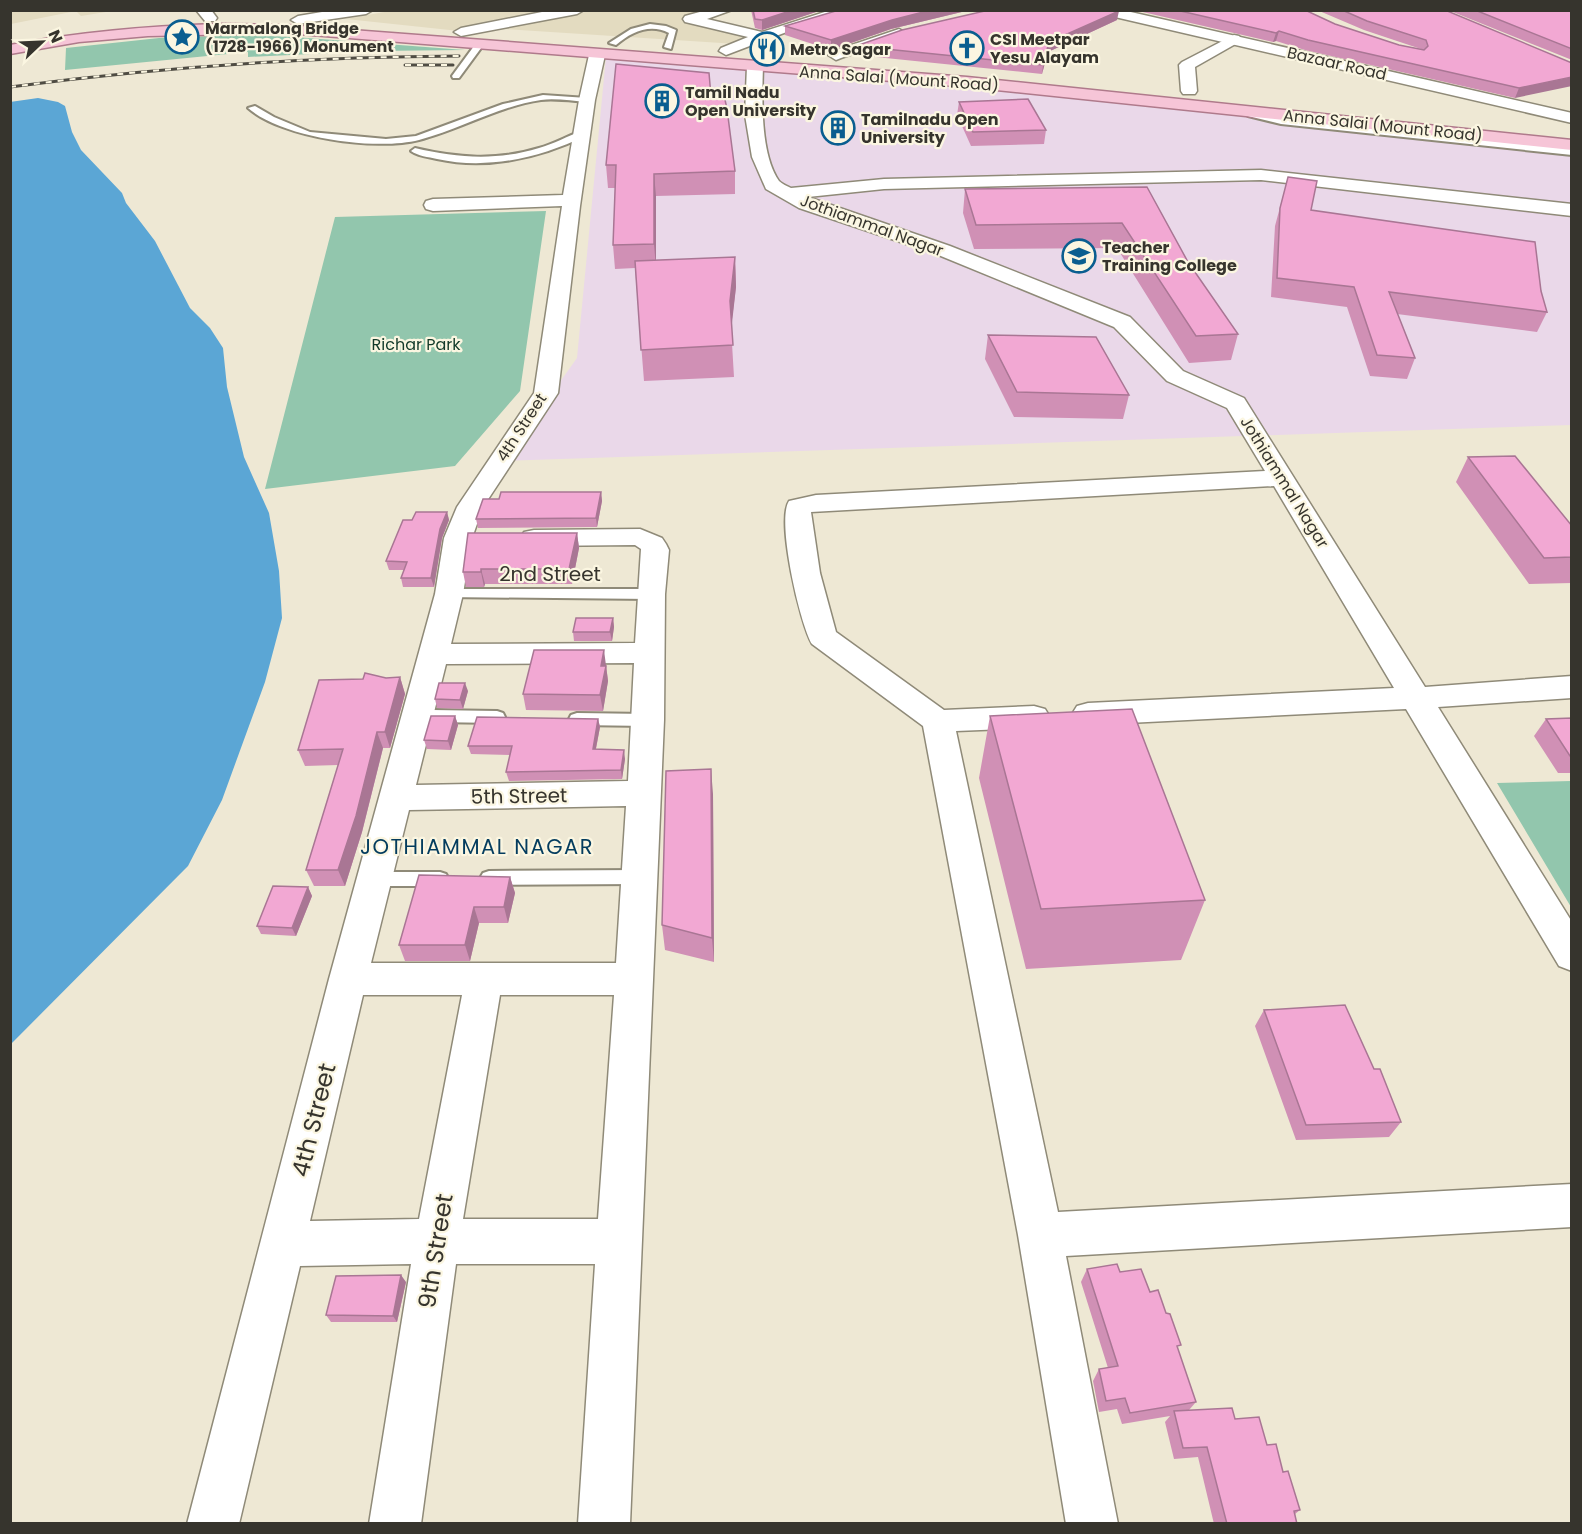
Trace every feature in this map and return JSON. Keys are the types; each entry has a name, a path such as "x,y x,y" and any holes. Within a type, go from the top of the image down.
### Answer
{"main road":[{"name":"Anna Salai (Mount Road)","path":"10,39 207,14 298,20 461,32 755,66 967,82 1572,145"},
{"name":"Anna Salai (Mount Road)","path":"10,50 105,35 211,28 286,29 480,44 605,49 668,47 966,69 1236,94"},
{"path":"1514,121 1572,127"}],"street":[{"path":"298,20 366,10"},
{"path":"461,32 577,10"},
{"path":"725,10 690,19 762,36"},
{"path":"726,51 762,36 849,10"},
{"name":"Bazaar Road","path":"1102,10 1572,118"},
{"path":"836,54 918,29"},
{"path":"1189,91 1187,65 1234,39"},
{"name":"4th Street","path":"213,1524 415,716 449,594 481,538 470,507 546,393 582,134 588,100 605,49"},
{"name":"Jothiammal Nagar","path":"755,66 753,115 761,157 772,185 806,204 943,250 1122,322 1175,376 1236,403 1418,698 1572,955"},
{"path":"788,194 884,184 1261,175 1572,210"},
{"path":"433,205 572,200"},
{"path":"1283,478 816,503 798,507 799,536 817,622 823,637 938,722 1418,698 1572,687"},
{"path":"481,538 630,537 647,539 655,550 651,594 648,720 640,877 604,1524"},
{"path":"432,654 649,653"},
{"path":"938,722 1040,1235 1092,1524"},
{"name":"5th Street","path":"395,798 644,793"},
{"path":"348,979 634,979"},
{"name":"9th Street","path":"396,1524 437,1241 484,979"},
{"path":"1040,1235 1572,1205"},
{"path":"283,1244 437,1241 618,1242"}],"lane":[{"path":"456,76 480,44"},
{"path":"252,108 271,119 309,134 386,142 417,138 506,106 543,97 588,100"},
{"path":"1220,107 1350,135 1572,154"},
{"path":"415,151 467,160 500,158 546,149 582,134"},
{"name":"2nd Street","path":"449,594 651,594"},
{"path":"415,716 508,718"},
{"path":"566,718 648,720"},
{"path":"375,879 640,877"}],"shaded area":[{"path":"395,10 548,10 550,12 459,31 346,19"},
{"path":"718,10 681,20 755,36 737,44 504,29 507,26 590,11"},
{"path":"11,11 76,11 11,24"},
{"path":"76,11 112,11 81,16"},
{"name":"Teacher Training College","path":"606,57 713,68 755,66 1280,113 1349,132 1571,153 1571,425 504,461 577,358"}],"green space":[{"path":"243,35 465,50 374,51 248,57 248,52 65,70 66,48 159,38"},
{"name":"Richar Park","path":"546,211 520,391 455,466 265,489 335,217"},
{"path":"1572,781 1571,907 1497,783"}],"water":[{"path":"38,98 58,102 65,106 72,132 81,150 122,193 126,203 155,241 190,308 210,328 223,348 227,387 244,457 269,513 279,571 282,618 265,682 222,800 188,866 11,1044 10,102"}],"building":[{"path":"753,10 793,10 762,20 755,19"},
{"path":"839,10 931,10 831,40 785,26"},
{"path":"989,10 1119,11 1049,42 1043,65 856,46 902,30"},
{"path":"1176,10 1305,10 1335,24 1399,45 1424,50 1428,46 1426,40 1367,21 1342,10 1445,10 1572,63 1572,77 1519,88 1308,40 1279,31 1276,33"},
{"path":"1475,10 1572,10 1572,49"},
{"path":"616,64 709,73 711,96 724,95 727,109 735,171 654,174 654,244 613,245 616,165 606,165"},
{"path":"1028,99 1046,130 973,132 959,102"},
{"path":"1288,177 1317,181 1311,210 1535,242 1541,291 1547,312 1389,292 1415,358 1377,355 1354,287 1277,278 1280,208"},
{"path":"1147,187 1188,262 1238,334 1196,336 1122,223 976,225 965,189"},
{"path":"735,257 730,301 733,345 641,350 635,261"},
{"path":"988,335 1096,337 1129,395 1017,392"},
{"path":"1515,456 1572,526 1572,557 1544,558 1468,457"},
{"path":"501,492 601,492 596,518 476,519 483,499 499,499"},
{"path":"416,512 447,512 440,529 431,578 401,578 407,562 386,561 403,520 412,520"},
{"path":"468,533 577,533 569,569 481,569 481,572 463,572"},
{"path":"576,618 613,618 610,632 573,632"},
{"path":"534,650 604,650 601,666 606,666 600,695 523,694"},
{"path":"365,673 386,678 400,677 385,732 377,732 356,816 338,870 306,870 343,749 298,750 319,680 363,679"},
{"path":"439,683 465,683 460,700 435,699"},
{"path":"1132,709 1205,900 1041,909 990,716"},
{"path":"431,716 455,716 448,741 424,740"},
{"path":"477,717 598,719 593,749 624,750 621,770 506,772 512,746 468,746"},
{"path":"1572,718 1572,756 1570,756 1546,719"},
{"path":"711,769 712,938 662,925 666,771"},
{"path":"419,875 510,877 504,907 474,907 465,945 399,945"},
{"path":"273,886 308,887 292,928 257,926"},
{"path":"1345,1005 1374,1069 1380,1069 1401,1122 1306,1125 1264,1010"},
{"path":"1117,1264 1120,1272 1141,1269 1150,1292 1158,1290 1166,1313 1170,1314 1181,1345 1177,1346 1196,1402 1130,1413 1125,1398 1106,1401 1099,1369 1118,1366 1087,1269"},
{"path":"401,1275 393,1316 326,1315 336,1276"},
{"path":"1232,1408 1235,1419 1259,1417 1267,1445 1276,1444 1283,1472 1288,1471 1300,1510 1294,1511 1297,1524 1227,1524 1207,1447 1183,1448 1174,1411"}],"railway":[{"path":"10,87 234,64 346,58 459,56"},
{"path":"405,65 453,65"}],"place":[{"name":"Marmalong Bridge (1728-1966) Monument","path":"182,37"},
{"name":"CSI Meetpar Yesu Alayam","path":"967,48"},
{"name":"Metro Sagar","path":"767,49"},
{"name":"Tamil Nadu Open University","path":"662,101"},
{"name":"Tamilnadu Open University","path":"838,128"},
{"name":"Teacher Training College","path":"1079,256"}],"district":[{"name":"JOTHIAMMAL NAGAR","path":"477,847"}]}
